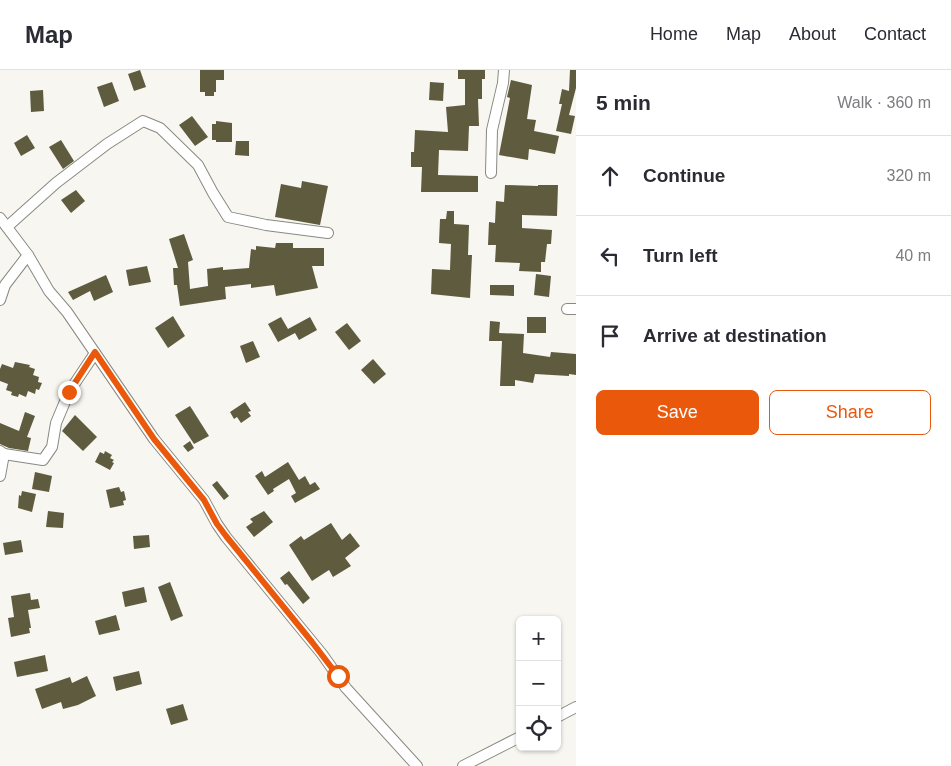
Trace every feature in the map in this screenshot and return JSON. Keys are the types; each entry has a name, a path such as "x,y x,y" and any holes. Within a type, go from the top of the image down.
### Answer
{"street":[{"path":"491,173 492,130 503,83 504,70"},
{"path":"8,226 56,182 107,144 143,121 160,128 198,164 212,194 228,217 266,225 328,233"},
{"path":"0,218 8,226 49,291 95,352 154,439 204,500 226,536 322,654 346,688 417,766"},
{"path":"0,300 5,285 28,256"},
{"path":"0,476 2,453 43,460 52,447 56,423 69,392 95,352"},
{"path":"561,715 576,707"},
{"path":"463,766 516,739"}],"building":[{"path":"140,70 146,87 134,91 128,74"},
{"path":"200,70 224,70 224,80 216,80 214,96 205,96 205,92 200,92"},
{"path":"458,70 485,70 485,79 482,79 482,99 478,99 479,126 469,126 468,151 439,150 438,175 478,176 478,192 421,192 422,167 411,167 411,152 414,152 415,130 448,132 446,107 465,105 465,79 458,79"},
{"path":"570,70 576,70 576,88 569,115 575,116 571,134 556,131 562,104 559,104 562,89 569,91"},
{"path":"511,80 532,85 527,119 536,120 534,131 559,136 555,154 529,149 528,160 499,155 510,98 507,97"},
{"path":"112,82 119,101 104,107 97,87"},
{"path":"430,82 444,83 443,101 429,100"},
{"path":"43,90 44,111 31,112 30,91"},
{"path":"192,116 208,137 195,146 179,125"},
{"path":"216,121 232,123 232,142 216,142 216,140 212,140 212,124 216,124"},
{"path":"27,135 35,148 21,156 14,143"},
{"path":"61,140 74,161 63,169 49,147"},
{"path":"236,141 249,141 249,156 235,155"},
{"path":"302,181 328,186 320,225 275,217 281,184 301,188"},
{"path":"505,185 558,185 557,216 522,215 522,228 552,230 551,244 547,244 545,262 541,262 541,272 519,271 520,263 495,262 496,245 488,245 489,222 495,223 496,201 504,202"},
{"path":"76,190 85,201 71,213 61,200"},
{"path":"447,211 454,211 454,224 469,225 468,255 472,255 470,298 431,294 432,269 450,270 451,244 439,243 440,219 446,219"},
{"path":"184,234 193,260 188,262 190,289 208,286 207,269 223,267 223,270 249,268 251,249 256,250 256,246 275,248 276,243 293,243 293,248 324,248 324,266 312,266 318,288 276,296 274,285 251,288 251,284 225,287 226,299 180,306 177,285 174,285 173,268 178,268 169,239"},
{"path":"147,266 151,282 129,286 126,270"},
{"path":"536,274 551,276 549,297 534,295"},
{"path":"106,275 113,292 94,301 90,291 73,300 68,292"},
{"path":"490,285 514,285 514,296 490,295"},
{"path":"173,316 185,336 168,348 155,328"},
{"path":"281,317 288,329 310,317 317,330 299,340 295,333 278,342 268,324"},
{"path":"527,317 546,317 546,333 527,333"},
{"path":"490,321 500,322 499,333 524,334 523,353 550,357 551,352 576,354 576,375 535,374 533,383 515,380 515,386 500,386 502,341 489,341"},
{"path":"347,323 361,341 349,350 335,332"},
{"path":"253,341 260,357 246,363 240,346"},
{"path":"373,359 386,374 374,384 361,370"},
{"path":"15,362 30,365 29,367 35,369 33,375 39,377 38,382 42,383 39,390 36,389 35,394 28,391 26,397 19,394 18,397 11,395 12,392 6,390 8,384 0,381 2,364 13,368"},
{"path":"245,402 251,411 248,412 251,416 241,423 237,417 234,419 230,412"},
{"path":"190,406 209,436 194,444 175,415"},
{"path":"25,412 35,416 27,437 31,438 28,451 9,448 0,444 0,423 19,431"},
{"path":"75,415 97,437 83,451 62,431"},
{"path":"190,441 194,448 188,452 183,446"},
{"path":"105,451 112,455 110,458 114,460 110,470 95,462 100,452 104,454"},
{"path":"288,462 299,480 305,476 310,485 315,482 320,489 295,503 291,496 296,493 289,479 273,489 274,491 268,495 255,476 262,471 265,477"},
{"path":"35,472 52,476 49,492 32,489"},
{"path":"217,481 229,496 224,500 212,485"},
{"path":"119,487 121,492 124,491 126,500 123,501 124,505 110,508 106,490"},
{"path":"22,491 36,494 32,512 18,508 19,495 21,496"},
{"path":"48,511 64,513 63,528 46,527"},
{"path":"264,511 273,522 254,537 246,527 253,522 250,519"},
{"path":"331,523 342,540 350,533 360,546 345,558 351,566 333,577 329,570 312,581 289,545 301,536 304,540"},
{"path":"149,535 150,547 134,549 133,536"},
{"path":"21,540 23,552 5,555 3,543"},
{"path":"289,571 310,598 303,604 280,578"},
{"path":"170,582 183,616 171,621 158,587"},
{"path":"144,587 147,602 125,607 122,592"},
{"path":"30,593 31,600 38,599 40,608 28,610 30,633 11,637 8,618 14,617 11,596"},
{"path":"116,615 120,630 99,635 95,621"},
{"path":"45,655 48,671 17,677 14,662"},
{"path":"139,671 142,684 116,691 113,677"},
{"path":"87,676 96,696 78,705 63,709 61,702 42,709 35,689 70,677 72,683"},
{"path":"183,704 188,720 171,725 166,709"}],"route":[{"path":"69,392 95,352 154,439 204,500 226,536 338,676"}]}
